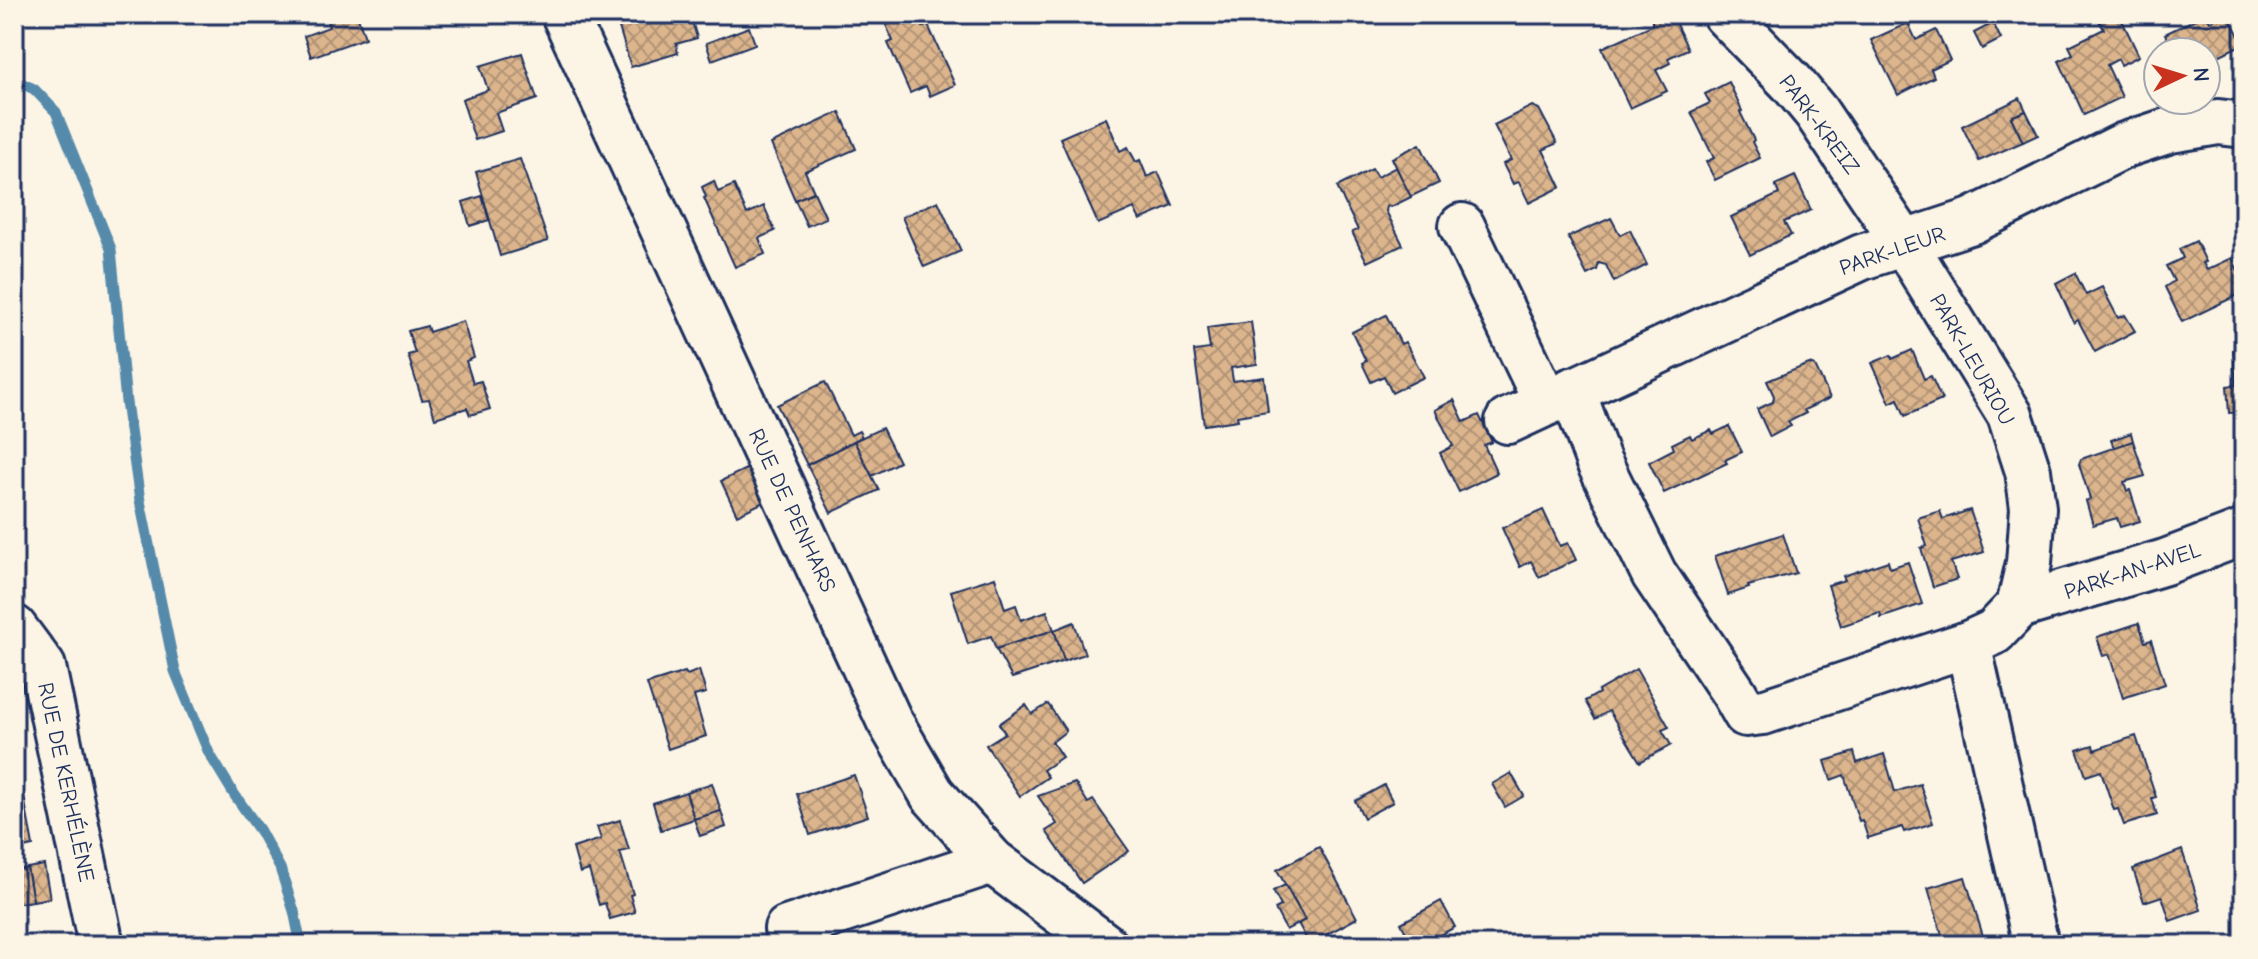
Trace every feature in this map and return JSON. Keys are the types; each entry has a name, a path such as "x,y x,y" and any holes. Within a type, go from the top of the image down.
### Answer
{"street":[{"name":"RUE DE PENHARS","path":"564,14 889,720 932,794 992,861 1104,945"},
{"name":"PARK-KREIZ","path":"1725,14 1816,112 1904,243"},
{"name":"PARK-LEUR","path":"1542,404 1862,257 1972,221 2125,145 2170,130 2218,122 2244,125"},
{"path":"1462,226 1542,404 1598,460 1654,574 1746,714 1763,712 1968,644 1994,632 2019,606"},
{"name":"PARK-LEURIOU","path":"1904,243 2010,415 2028,471 2033,508 2032,535 2019,606"},
{"name":"PARK-AN-AVEL","path":"2019,606 2165,562 2244,532"},
{"name":"RUE DE KERHÉLÈNE","path":"14,628 43,667 101,945"},
{"path":"1968,644 2036,945"},
{"path":"792,945 787,929 992,861"}],"building":[{"path":"325,14 357,14 365,38 311,57 304,36 329,27"},
{"path":"615,14 690,14 697,38 676,44 678,53 631,67"},
{"path":"917,14 923,27 928,25 955,85 930,96 926,86 910,93 888,43 893,41 886,25"},
{"path":"1671,14 1688,49 1668,58 1670,63 1656,70 1667,91 1630,108 1602,48 1652,25 1652,18"},
{"path":"2119,14 2139,56 2121,65 2118,59 2107,65 2122,97 2084,115 2059,61 2073,54 2069,46 2104,29 2099,21"},
{"path":"2206,14 2210,21 2228,14 2243,44 2222,54 2222,36 2165,34"},
{"path":"1908,23 1916,40 1936,30 1950,60 1931,69 1934,77 1898,95 1871,40"},
{"path":"1993,23 2001,39 1982,49 1974,33"},
{"path":"749,27 755,44 712,60 706,43"},
{"path":"522,53 537,99 496,113 502,131 475,140 462,99 488,90 480,66"},
{"path":"1729,82 1760,158 1715,180 1706,162 1714,158 1691,112 1710,103 1705,94"},
{"path":"2020,98 2026,111 2011,117 2023,142 1979,161 1962,126"},
{"path":"1532,106 1539,109 1557,143 1543,150 1561,187 1529,203 1519,182 1513,184 1503,164 1511,160 1494,125"},
{"path":"2026,111 2038,135 2023,142 2011,117"},
{"path":"840,112 856,149 805,171 814,192 795,200 771,144"},
{"path":"1106,118 1120,151 1128,147 1136,162 1140,160 1147,177 1158,172 1173,206 1140,220 1134,208 1098,224 1060,138"},
{"path":"1420,144 1439,183 1410,197 1392,158"},
{"path":"520,159 548,241 500,256 476,172"},
{"path":"1396,167 1411,197 1387,206 1386,211 1403,245 1367,262 1352,232 1358,230 1337,187 1372,169 1377,177"},
{"path":"1795,176 1811,210 1784,222 1791,235 1750,255 1731,217 1779,194 1775,185"},
{"path":"714,181 718,192 734,185 747,214 764,206 775,231 759,238 765,254 735,267 704,198 702,187"},
{"path":"814,192 826,218 807,226 795,200"},
{"path":"482,196 489,220 470,226 463,202"},
{"path":"938,201 961,251 924,267 902,217"},
{"path":"1611,218 1620,235 1630,230 1647,265 1614,282 1606,265 1599,263 1597,270 1587,275 1568,237"},
{"path":"2196,241 2207,270 2232,258 2244,283 2244,292 2182,322 2165,287 2174,281 2166,266 2183,258 2179,249"},
{"path":"2075,273 2086,295 2102,287 2118,318 2125,315 2135,331 2095,352 2078,320 2074,323 2056,283"},
{"path":"1386,315 1424,377 1392,393 1384,376 1371,382 1362,363 1366,361 1352,332"},
{"path":"463,321 474,358 466,361 473,383 481,381 490,409 470,415 467,408 435,418 429,399 422,400 408,355 415,353 408,331 427,326 429,332"},
{"path":"1251,322 1257,364 1231,368 1233,381 1264,377 1268,411 1204,425 1194,351 1210,349 1207,328"},
{"path":"2244,342 2244,412 2229,413 2227,386 2236,385 2233,350"},
{"path":"1912,350 1924,379 1931,376 1942,400 1905,416 1898,399 1890,403 1872,363"},
{"path":"1809,364 1815,366 1830,398 1804,410 1806,413 1788,422 1791,426 1770,437 1757,409 1773,402 1774,396 1767,381"},
{"path":"825,382 851,435 859,431 862,437 807,465 777,405"},
{"path":"1454,400 1464,422 1479,415 1492,442 1484,445 1497,473 1459,492 1440,453 1453,446 1435,410"},
{"path":"1729,426 1742,452 1725,460 1727,463 1664,493 1649,462 1674,449 1672,444 1690,435 1692,439"},
{"path":"882,428 899,462 872,476 854,441"},
{"path":"2131,433 2133,441 2114,448 2111,440"},
{"path":"854,441 879,490 831,513 807,465"},
{"path":"2133,441 2145,476 2124,482 2127,491 2130,490 2140,521 2120,527 2117,518 2093,525 2086,501 2090,499 2079,464 2081,459"},
{"path":"752,466 768,500 737,515 721,481"},
{"path":"1543,510 1560,546 1568,543 1576,560 1539,577 1531,561 1520,567 1502,528"},
{"path":"1970,510 1984,552 1951,562 1957,579 1933,587 1921,548 1927,546 1918,518 1940,511 1943,519"},
{"path":"1783,534 1796,573 1748,586 1728,595 1715,556"},
{"path":"1888,561 1890,568 1908,562 1922,604 1881,618 1880,613 1841,626 1828,585 1845,580 1843,576"},
{"path":"2244,572 2244,635 2237,636 2234,573"},
{"path":"995,577 1005,609 1016,605 1021,620 1047,611 1054,630 996,649 991,636 968,644 951,591"},
{"path":"1074,622 1085,654 1064,661 1054,630"},
{"path":"2139,623 2145,642 2151,640 2165,684 2123,698 2109,654 2103,656 2097,637"},
{"path":"1054,630 1064,661 1012,678 996,649"},
{"path":"1636,669 1669,727 1662,730 1671,745 1640,762 1609,711 1595,719 1585,701"},
{"path":"699,670 706,693 694,696 706,736 668,749 647,684"},
{"path":"1048,704 1066,731 1052,742 1062,757 1043,770 1048,777 1020,796 986,745 1005,733 999,724 1026,705 1032,714"},
{"path":"2136,736 2156,797 2152,798 2157,815 2124,825 2118,809 2114,810 2101,771 2086,776 2077,750 2093,745 2094,750"},
{"path":"1854,752 1857,763 1884,754 1895,792 1920,784 1933,823 1904,832 1902,827 1868,838 1844,775 1831,780 1825,761"},
{"path":"18,764 33,846 14,850 14,765"},
{"path":"1511,773 1524,796 1505,807 1492,784"},
{"path":"854,775 868,816 810,835 797,794"},
{"path":"712,783 721,811 694,819 686,792"},
{"path":"1075,783 1088,803 1093,800 1129,851 1082,883 1046,831 1057,824 1038,796"},
{"path":"1384,785 1393,802 1364,818 1355,801"},
{"path":"686,792 694,819 661,830 653,803"},
{"path":"721,811 726,827 700,836 694,819"},
{"path":"620,820 629,850 620,852 633,894 630,895 635,912 610,919 605,903 599,905 589,870 580,873 573,848 601,839 597,827"},
{"path":"1319,847 1357,918 1309,944 1298,923 1305,920 1277,870"},
{"path":"2182,850 2201,910 2170,921 2162,896 2144,902 2133,869"},
{"path":"44,865 50,898 33,901 27,868"},
{"path":"27,868 33,901 14,904 14,871"},
{"path":"1965,877 1983,936 1945,945 1928,888"},
{"path":"1285,885 1305,920 1286,930 1275,909 1281,906 1273,891"},
{"path":"1441,901 1455,927 1422,945 1412,945 1401,923"}],"waterway":[{"path":"14,80 34,89 56,112 111,249 126,402 140,501 175,671 209,753 260,831 280,868 301,945"}]}
